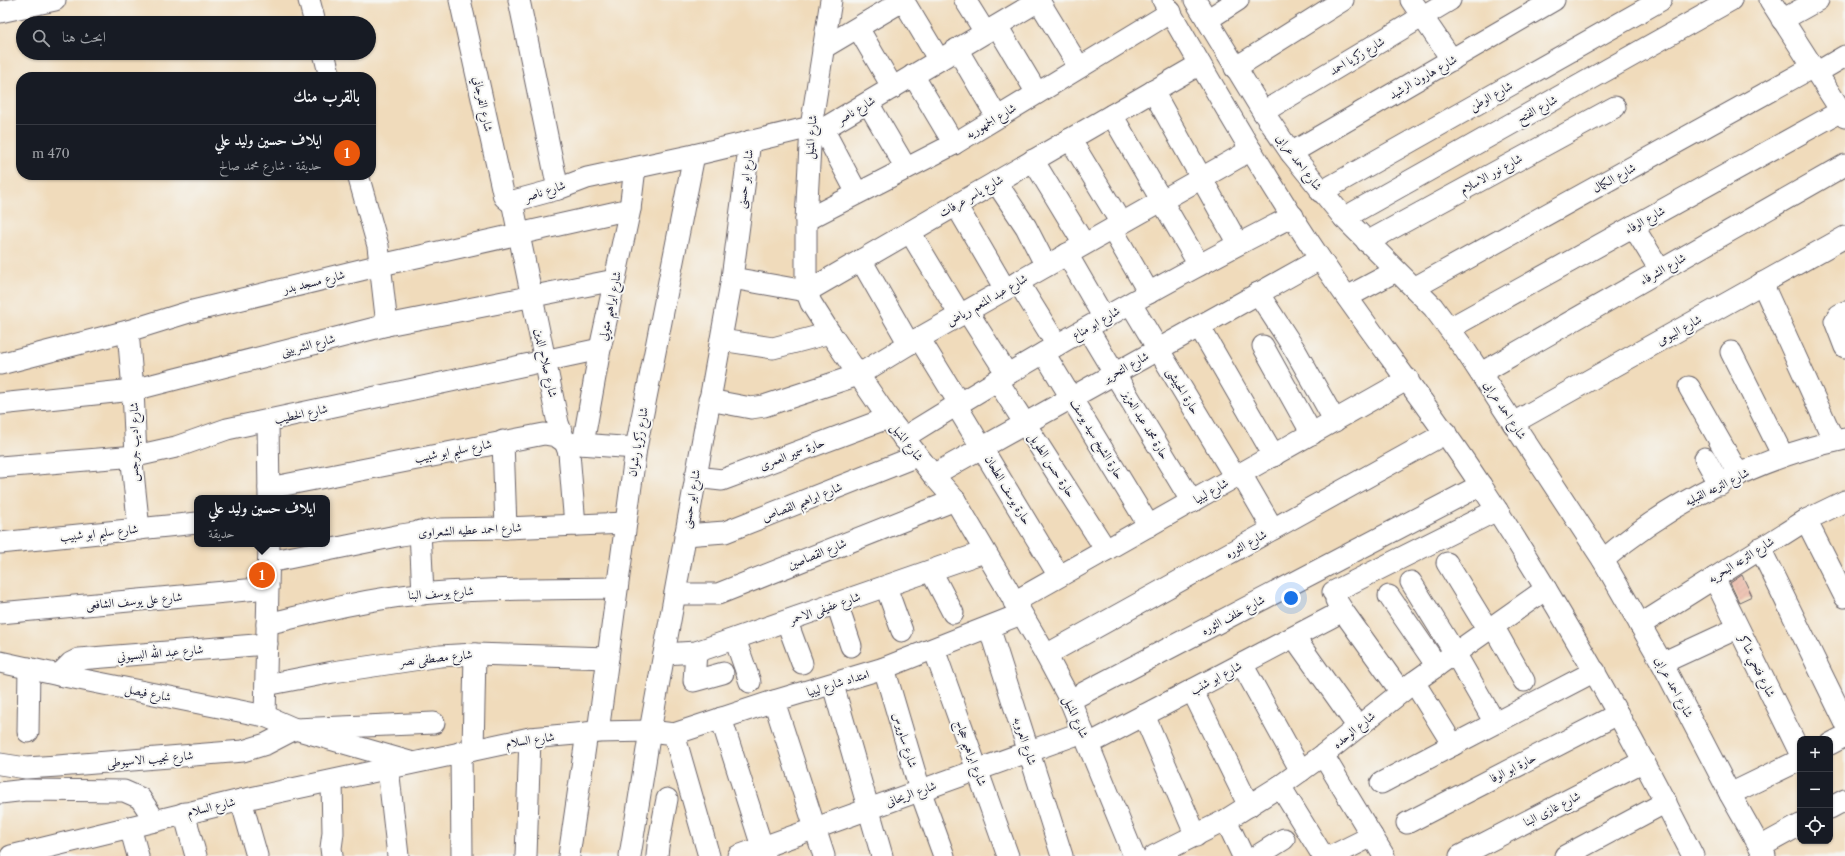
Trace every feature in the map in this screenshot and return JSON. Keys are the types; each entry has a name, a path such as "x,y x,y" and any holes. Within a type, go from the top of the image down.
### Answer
{"street":[{"path":"0,12 55,0"},
{"path":"309,0 313,16"},
{"name":"شارع الفرجاني","path":"460,0 504,197 508,201 512,201"},
{"path":"519,0 558,189"},
{"name":"شارع المنيل","path":"831,0 824,48 817,128 806,220 806,290 811,303 830,333 888,418 932,475 955,500 984,552 1046,655 1070,700 1134,856"},
{"path":"824,48 903,0 997,117"},
{"path":"965,0 991,29 1037,93"},
{"name":"شارع احمد عرابى","path":"1195,0 1263,112 1291,153 1321,192 1367,242 1414,288 1450,328 1603,560 1662,663 1730,794 1763,852"},
{"path":"1207,20 1238,0"},
{"path":"1235,68 1343,0"},
{"name":"شارع زكريا احمد","path":"1263,112 1417,8 1450,0"},
{"name":"شارع هارون الرشيد","path":"1291,153 1554,0"},
{"name":"شارع الوطن","path":"1321,192 1661,0"},
{"name":"شارع الفتح","path":"1344,218 1730,0"},
{"path":"1770,0 1843,114"},
{"path":"1782,20 1818,0"},
{"path":"1035,1 1079,68"},
{"name":"شارع ناصر","path":"512,201 558,189 587,178 694,155 750,141 817,128 868,103 1035,1"},
{"path":"1167,6 1251,150 1320,258 1446,433 1481,485 1546,589 1595,671 1666,802 1693,856"},
{"name":"شارع الجمهوريه","path":"806,220 954,144 1079,68 1167,6"},
{"path":"1417,8 1452,60"},
{"path":"858,28 893,88"},
{"name":"شارع الكمال","path":"1414,288 1815,70 1845,56"},
{"path":"326,60 329,72"},
{"name":"شارع ياسر عرفات","path":"806,290 813,288 1200,64"},
{"path":"913,75 954,144"},
{"path":"1153,91 1238,244"},
{"path":"868,103 906,168"},
{"name":"شارع نور الاسلام","path":"1367,242 1615,107"},
{"name":"شارع الوفاء","path":"1450,328 1633,226 1843,114"},
{"path":"1112,115 1199,264"},
{"path":"817,128 857,193"},
{"path":"1070,139 1116,226 1149,293"},
{"name":"شارع ابو حسنى","path":"630,856 650,731 732,278 750,141"},
{"name":"شارع عبد المنعم رياض","path":"709,400 751,408 764,406 858,375 914,341 1251,150"},
{"name":"شارع زكريا رشوان","path":"569,856 592,733 608,658 636,448 694,155"},
{"name":"حارة محمد عبد العزيز","path":"1033,160 1075,249 1096,323 1115,373 1192,502"},
{"name":"شارع الشرفاء","path":"1480,373 1845,165"},
{"name":"شارع ابراهيم متولي","path":"574,443 600,349 630,209 635,168"},
{"path":"359,180 375,233 382,265 387,325"},
{"path":"996,182 1026,227 1046,266"},
{"name":"شارع صلاح الدين","path":"512,201 558,423 574,443 571,465 575,525"},
{"name":"حارة الشيخ سيد يوسف","path":"956,205 1012,285 1051,349 1072,397 1149,526"},
{"name":"شارع مسجد بدر","path":"0,364 128,331 189,312 382,265 630,209"},
{"name":"شارع ابو مناع","path":"903,438 1002,377 1199,264 1293,216"},
{"path":"1633,226 1660,270"},
{"name":"حارة حسن الطويل","path":"910,232 963,313 1002,377 1026,423 1106,550"},
{"name":"شارع البيومى","path":"1513,423 1845,237"},
{"name":"شارع التحرير","path":"932,475 1158,350 1320,258"},
{"name":"حارة يوسف الطحان","path":"860,260 957,404 1059,576"},
{"path":"1347,297 1396,271"},
{"path":"732,278 806,290"},
{"name":"شارع الشربينى","path":"0,404 133,390 387,325 615,280"},
{"path":"1762,283 1839,440"},
{"path":"1258,293 1295,350 1335,421"},
{"name":"حارة الحبيشى","path":"1130,304 1273,529"},
{"path":"1841,319 1845,347"},
{"path":"1199,326 1274,456"},
{"name":"شارع اديب جرجس","path":"128,331 133,390 136,456 132,460 132,463 139,529"},
{"path":"720,340 773,348 830,333"},
{"path":"1262,346 1312,434"},
{"name":"شارع الخطيب","path":"0,466 136,456 176,447 227,429 600,349"},
{"path":"1731,352 1783,456"},
{"name":"شارع ليبيا","path":"1018,608 1059,576 1408,379"},
{"path":"1690,387 1739,475"},
{"name":"حارة سمير العمرى","path":"695,477 722,480 888,418"},
{"path":"268,421 269,493"},
{"name":"شارع الثوره","path":"1046,655 1446,433"},
{"name":"شارع سليم ابو شبيب","path":"269,493 502,441 544,434 556,436 574,443 636,448"},
{"name":"شارع الترعه القبليه","path":"1603,560 1661,516 1739,475 1783,456 1839,440"},
{"path":"502,441 506,528"},
{"name":"شارع ابراهيم القصاص","path":"685,536 718,534 732,530 917,456"},
{"path":"1705,458 1720,485"},
{"name":"شارع خلف الثوره","path":"1070,700 1481,485"},
{"name":"شارع القصاصين","path":"675,594 718,594 955,500"},
{"name":"شارع الترعه البحريه","path":"1640,625 1806,520 1845,501"},
{"path":"1333,592 1497,510"},
{"path":"1806,520 1845,597"},
{"name":"شارع سليم ابو شبيب","path":"0,543 194,523"},
{"name":"شارع احمد عطيه الشعراوى","path":"330,544 441,529 626,523"},
{"path":"420,531 423,594"},
{"name":"شارع احمد عطيه الشعراوى","path":"269,553 310,547"},
{"path":"1760,548 1845,722"},
{"name":"شارع عفيفى الاحمر","path":"664,654 696,652 787,622 984,552"},
{"path":"265,716 269,553"},
{"path":"1446,563 1524,682"},
{"path":"1320,569 1343,611 1408,687 1453,745"},
{"path":"931,571 953,614"},
{"name":"شارع فتحي شاكر","path":"1714,578 1797,747"},
{"path":"1411,582 1455,653 1495,723"},
{"path":"886,587 902,631"},
{"name":"شارع على يوسف الشافعى","path":"0,614 268,588"},
{"name":"شارع يوسف البنا","path":"267,634 363,602 423,594 458,591 617,588"},
{"name":"شارع الوحده","path":"1154,856 1226,820 1280,786 1323,755 1408,687 1546,589"},
{"path":"1389,596 1437,666"},
{"path":"837,604 851,646"},
{"name":"امتداد شارع ليبيا","path":"650,731 674,734 774,701 832,685 884,668 989,627 1018,608"},
{"name":"شارع ابو شنب","path":"1086,738 1144,715 1343,611"},
{"path":"787,622 802,663"},
{"name":"شارع العروبه","path":"989,627 1062,856"},
{"path":"1662,663 1727,633"},
{"name":"شارع عبد الله البسيوني","path":"59,675 71,663 79,660 267,634"},
{"path":"1294,637 1358,727"},
{"path":"735,639 750,682"},
{"name":"شارع ابراهيم حجاج","path":"934,649 1008,856"},
{"path":"696,652 694,681 723,673"},
{"path":"462,856 467,751 475,654"},
{"name":"شارع مصطفى نصر","path":"266,685 333,672 433,657 475,654 608,658"},
{"name":"شارع فيصل","path":"0,662 265,716 295,729"},
{"path":"1242,664 1301,771"},
{"path":"28,732 30,668"},
{"name":"شارع ساويرس","path":"884,668 920,790 944,856"},
{"path":"1381,782 1595,671"},
{"path":"832,685 882,856"},
{"path":"1192,690 1249,806"},
{"path":"774,701 824,856"},
{"name":"حارة ابو الوفا","path":"1407,823 1618,714"},
{"path":"1144,715 1196,836"},
{"path":"721,718 764,852"},
{"path":"295,729 434,723"},
{"name":"شارع السلام","path":"295,729 412,762"},
{"name":"شارع نجيب الاسيوطى","path":"0,764 26,768 243,751 266,744 295,729"},
{"name":"شارع السلام","path":"11,856 74,849 130,827 153,821 241,800 332,782 412,762 530,738 592,733 650,731"},
{"path":"674,734 709,856"},
{"path":"1833,742 1845,736"},
{"path":"526,856 530,738"},
{"name":"شارع الريحانى","path":"738,856 764,852 815,828 1028,751 1086,738"},
{"path":"1323,755 1384,856"},
{"name":"شارع غازى البنا","path":"1460,856 1644,761"},
{"path":"1730,794 1797,761"},
{"path":"26,768 26,790"},
{"path":"388,768 398,856"},
{"path":"332,782 332,856"},
{"path":"1280,786 1323,856"},
{"path":"0,793 26,790 124,791 140,798 148,809 153,821"},
{"path":"658,856 658,846 667,799"},
{"path":"241,800 257,856"},
{"path":"1833,806 1845,800"},
{"path":"1565,856 1666,802"},
{"path":"184,814 196,856"},
{"path":"1226,820 1243,856"},
{"path":"130,827 138,856"},
{"path":"1763,852 1797,827"},
{"path":"1332,856 1372,836"},
{"path":"1257,856 1284,839"}],"building":[{"path":"1742,575 1752,596 1739,602 1730,583"}],"place":[{"name":"ايلاف حسين وليد علي","path":"262,575"}]}
